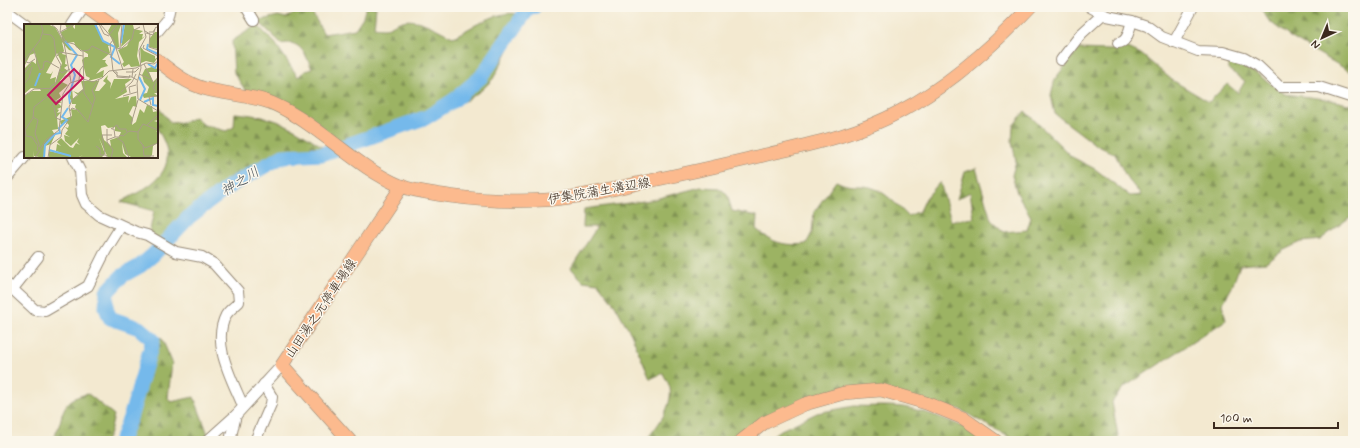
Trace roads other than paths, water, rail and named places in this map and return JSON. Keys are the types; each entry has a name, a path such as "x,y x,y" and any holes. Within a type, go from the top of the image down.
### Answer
{"main road":[{"path":"85,7 110,24"},
{"name":"伊集院蒲生溝辺線","path":"158,61 181,78 204,89 270,102 294,113 368,167 402,186 422,192 462,198 507,201 546,200 596,193 826,141 860,131 900,112 937,90 977,58 1030,7"},
{"name":"山田湯之元停車場線","path":"350,441 282,365 402,186"},
{"path":"742,441 764,423 804,404 844,394 881,390 926,403 963,418 996,441"}],"street":[{"path":"73,24 85,7"},
{"path":"158,31 167,20 170,7"},
{"path":"246,7 254,20"},
{"path":"1090,7 1103,14 1132,20 1147,26 1162,38 1198,51 1223,52 1244,58 1258,66 1280,87 1319,87 1353,98"},
{"path":"1174,42 1193,7"},
{"path":"7,11 25,24"},
{"path":"1061,60 1081,34 1103,14"},
{"path":"1118,43 1126,41 1132,20"},
{"path":"7,178 24,158"},
{"path":"73,158 80,171 82,195 86,204 99,215 121,226 147,235 176,252 202,257 214,264 238,291 239,302 227,314 222,326 220,343 243,406"},
{"path":"38,257 10,287 35,310 45,311 88,286 106,250 121,226"},
{"path":"207,441 236,415 282,365"},
{"path":"255,441 271,404 272,397 264,384"},
{"path":"234,441 231,436 236,415"}],"waterway":[{"name":"神之川","path":"121,441 131,415 153,340 139,328 110,318 106,308 107,292 122,276 140,266 153,255 189,217 231,185 283,156 322,154 427,117 454,100 481,77 528,9 534,7"}]}
